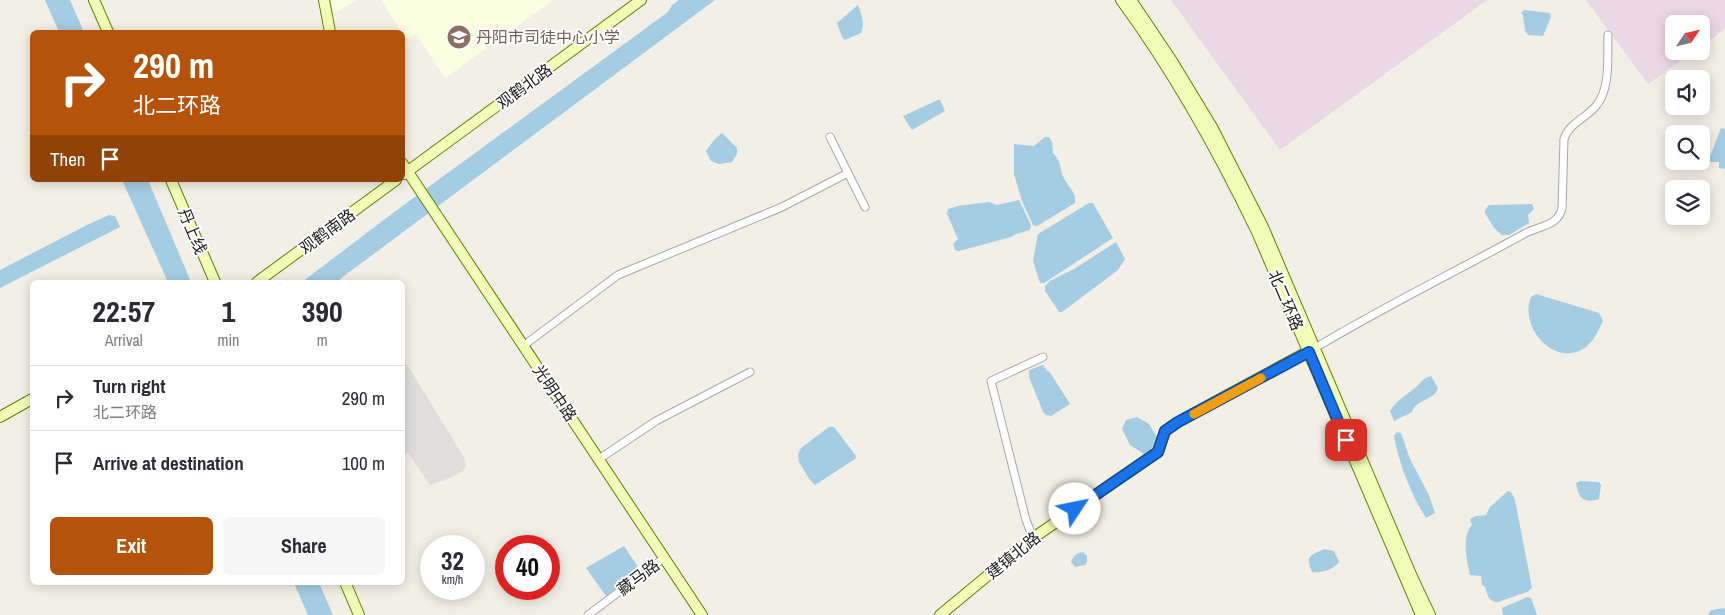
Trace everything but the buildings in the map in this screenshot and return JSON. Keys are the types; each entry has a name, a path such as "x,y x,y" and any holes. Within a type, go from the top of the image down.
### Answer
{"main road":[{"path":"94,0 107,30"},
{"path":"324,0 330,30"},
{"name":"观鹤北路","path":"405,169 641,0"},
{"name":"北二环路","path":"1121,0 1166,66 1233,183 1312,350 1430,615"},
{"name":"北二环路","path":"1130,0 1172,61 1212,127 1263,227 1421,615"},
{"name":"光明中路","path":"405,171 436,214 702,615"},
{"name":"丹上线","path":"172,182 214,280"},
{"name":"观鹤南路","path":"260,280 393,182"},
{"name":"建镇北路","path":"940,615 1033,538 1158,452 1165,431 1178,422 1312,350"},
{"path":"0,416 30,400"},
{"path":"346,585 359,615"}],"street":[{"path":"1312,350 1529,231 1557,221 1561,215 1562,208 1564,139 1566,131 1587,115 1602,97 1605,86 1608,35"},
{"path":"830,137 864,206"},
{"path":"523,346 618,275 782,206 848,173"},
{"path":"1033,538 1026,520 991,381 1043,357"},
{"path":"598,459 656,421 750,372"},
{"name":"藏马路","path":"588,615 664,558"}],"shaded area":[{"path":"331,0 357,0 333,14"},
{"name":"丹阳市司徒中心小学","path":"381,0 553,0 445,78 416,34 406,39 405,30 400,30"},
{"path":"1171,0 1487,0 1280,150"},
{"path":"1586,0 1725,0 1725,29 1710,40 1710,15 1665,15 1665,60 1681,60 1648,84"},
{"path":"405,361 465,459 466,465 463,471 430,485 408,453 405,454"}],"water":[{"path":"45,0 70,0 83,30 58,30"},
{"path":"679,0 715,0 339,280 305,280 397,210 668,12 672,5"},
{"path":"858,5 863,23 861,33 845,40 837,23"},
{"path":"1524,10 1550,13 1551,17 1543,36 1528,35 1525,31 1523,15 1521,13"},
{"path":"940,100 945,111 912,130 903,116"},
{"path":"1721,128 1725,129 1725,169 1719,168 1719,162 1710,162 1710,157"},
{"path":"722,133 737,148 737,154 732,162 719,164 711,161 706,151"},
{"path":"1045,137 1049,137 1052,142 1053,153 1058,160 1064,178 1073,192 1075,203 1037,226 1033,225 1022,201 1014,174 1014,144 1034,146"},
{"path":"123,182 149,182 190,280 167,280"},
{"path":"1019,200 1031,225 1030,230 959,251 955,250 953,244 958,239 947,214 948,209 989,202 997,205"},
{"path":"1089,203 1093,203 1113,238 1044,283 1040,283 1033,261 1038,234"},
{"path":"1532,204 1534,209 1528,215 1529,223 1509,235 1502,235 1494,228 1485,213 1489,205"},
{"path":"109,215 115,216 120,227 0,288 0,270"},
{"path":"1116,242 1125,259 1118,270 1062,312 1059,312 1045,291 1045,286 1050,281 1074,269"},
{"path":"1536,294 1599,313 1603,321 1590,343 1583,349 1571,353 1560,352 1550,348 1541,340 1534,331 1530,319 1531,297"},
{"path":"1043,365 1049,371 1070,404 1051,416 1043,412 1029,377 1029,370"},
{"path":"1431,376 1438,388 1433,396 1417,404 1412,412 1394,421 1390,411 1393,407 1424,379"},
{"path":"1137,417 1149,424 1157,437 1153,448 1144,454 1130,445 1122,429 1126,420"},
{"path":"829,427 834,427 856,456 855,459 815,485 799,462 798,454 801,448"},
{"path":"1397,432 1401,433 1410,459 1429,495 1435,513 1426,518 1402,468 1394,436"},
{"path":"1580,481 1599,482 1601,485 1599,499 1589,501 1580,496 1576,483"},
{"path":"1508,491 1511,492 1515,500 1532,588 1527,592 1495,602 1490,599 1485,587 1482,585 1481,576 1470,575 1466,556 1466,542 1472,525 1470,519 1486,515 1490,507"},
{"path":"624,546 640,570 606,596 586,568"},
{"path":"1325,549 1334,551 1339,562 1327,570 1312,572 1309,563 1310,557"},
{"path":"1083,552 1087,556 1087,562 1085,565 1075,567 1071,562 1072,560 1076,555"},
{"path":"295,585 320,585 333,615 308,615"},
{"path":"1527,597 1531,598 1537,615 1503,615 1502,608"},
{"path":"1725,608 1725,615 1708,615 1711,610"}],"slow traffic":[{"path":"1194,414 1261,378"}],"place":[{"name":"丹阳市司徒中心小学","path":"459,37"}],"route":[{"path":"1075,509 1158,452 1165,431 1178,422 1309,352 1346,440"}]}
